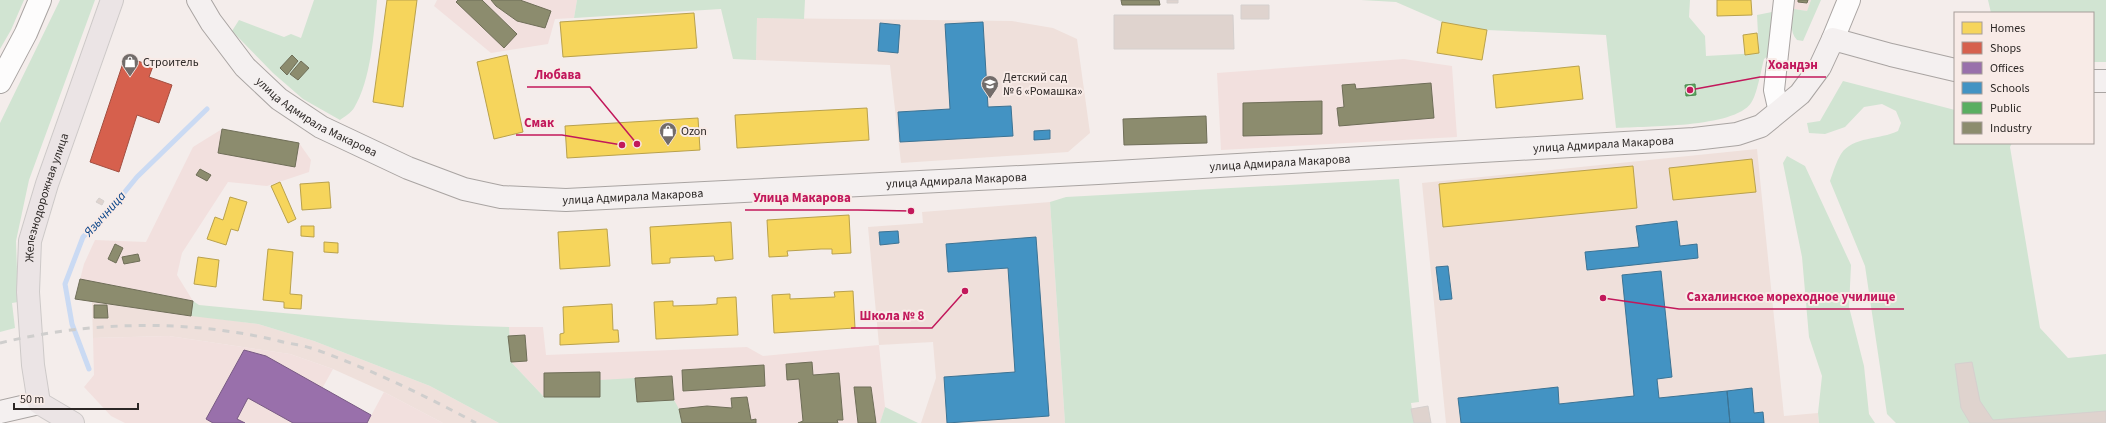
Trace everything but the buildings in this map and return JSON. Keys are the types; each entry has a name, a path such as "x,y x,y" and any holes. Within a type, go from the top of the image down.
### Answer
{"main road":[{"name":"Железнодорожная улица","path":"39,403 33,365 28,292 30,241 47,184 112,0"},
{"name":"улица Адмирала Макарова","path":"198,0 245,67 279,99 321,127 408,168 464,190 501,197 530,200 574,200 1106,173 1694,139 1737,134 1761,126 1800,94 1816,72 1833,39"},
{"path":"1833,39 1891,55 1954,70"},
{"path":"2094,81 2106,82"},
{"path":"0,412 39,403 73,423"}],"street":[{"path":"0,82 26,33 40,0"},
{"path":"1779,112 1774,90 1784,0"},
{"path":"1833,39 1849,0"}],"shaded area":[{"path":"437,0 577,0 574,18 555,19 548,44 491,53 434,6"},
{"path":"1795,0 1811,0 1807,11 1794,9"},
{"name":"Детский сад № 6 «Ромашка»","path":"757,18 1012,21 1053,28 1077,39 1090,133 1068,152 901,163 890,65 756,60"},
{"path":"1404,59 1452,66 1457,137 1221,150 1217,73"},
{"path":"222,129 299,143 311,160 309,172 267,186 228,182 182,253 177,275 193,301 191,316 75,299 84,264 95,240 146,242 193,147"},
{"path":"1757,149 1784,416 1818,413 1819,423 1446,423 1422,183"},
{"path":"1050,202 1065,423 921,423 936,378 933,342 879,345 868,227 923,223 922,212"},
{"path":"92,302 258,324 314,341 430,386 499,423 443,423 384,392 333,369 290,354 169,336 93,338"},
{"path":"509,327 543,327 546,355 747,347 763,356 879,345 885,407 880,423 682,423 679,409 637,402 635,378 600,397 544,397 511,362"},
{"path":"169,336 290,354 333,369 303,423 125,423 111,416 84,387 94,375 93,338"},
{"path":"384,392 443,423 367,423"}],"green space":[{"path":"0,0 24,0 11,30 0,49"},
{"path":"60,0 95,0 29,180 16,241 18,302 12,303 15,328 0,332 0,123"},
{"path":"314,0 377,0 371,56 360,97 354,108 340,120 303,99 273,73 232,31 239,20 284,37 291,34 301,38"},
{"path":"577,0 805,0 804,19 757,18 756,60 733,59 721,9 574,18"},
{"path":"1361,0 1690,0 1689,17 1705,36 1706,56 1759,53 1757,15 1772,12 1768,56 1764,59 1753,99 1751,103 1742,111 1727,117 1688,124 1616,128 1606,35 1487,30 1442,22 1396,2"},
{"path":"1811,0 1821,0 1803,41 1797,40 1794,37 1792,29 1794,9 1807,11"},
{"path":"1988,0 2106,0 2106,62 2094,62 2094,12 1991,12"},
{"path":"1843,81 1954,110 1954,144 2012,144 2010,147 2040,328 2068,358 2106,354 2106,423 1896,423 1887,414 1865,266 1830,181 1839,157 1846,148 1860,141 1898,131 1901,123 1896,111 1882,104 1864,107 1845,127 1825,134 1809,133 1807,123 1820,121"},
{"path":"1787,156 1805,166 1851,265 1849,307 1864,366 1869,414 1875,423 1819,423 1818,413 1822,376 1809,337 1802,257 1783,163"},
{"path":"1399,179 1419,402 1411,403 1414,423 1065,423 1050,202 1066,197"},
{"path":"193,301 199,305 315,316 393,322 509,327 511,362 544,397 600,397 600,380 635,378 637,402 674,400 679,409 682,423 499,423 430,386 314,341 258,324 191,316"},
{"path":"885,407 918,423 880,423"}],"waterway":[{"name":"Язычница","path":"89,369 72,324 65,284 83,237 110,210 137,177 207,109"}],"railway":[{"path":"0,343 69,330 104,327 175,326 245,334 305,346 356,365 437,402 476,423"}],"place":[{"name":"Строитель","path":"130,77"},
{"name":"Хоандэн","path":"1690,90"},
{"name":"Детский сад № 6 «Ромашка»","path":"990,99"},
{"name":"Любава","path":"637,144"},
{"name":"Смак","path":"622,145"},
{"name":"Ozon","path":"668,146"},
{"name":"Улица Макарова","path":"911,211"},
{"name":"Школа № 8","path":"965,291"},
{"name":"Сахалинское мореходное училище","path":"1603,298"}]}
